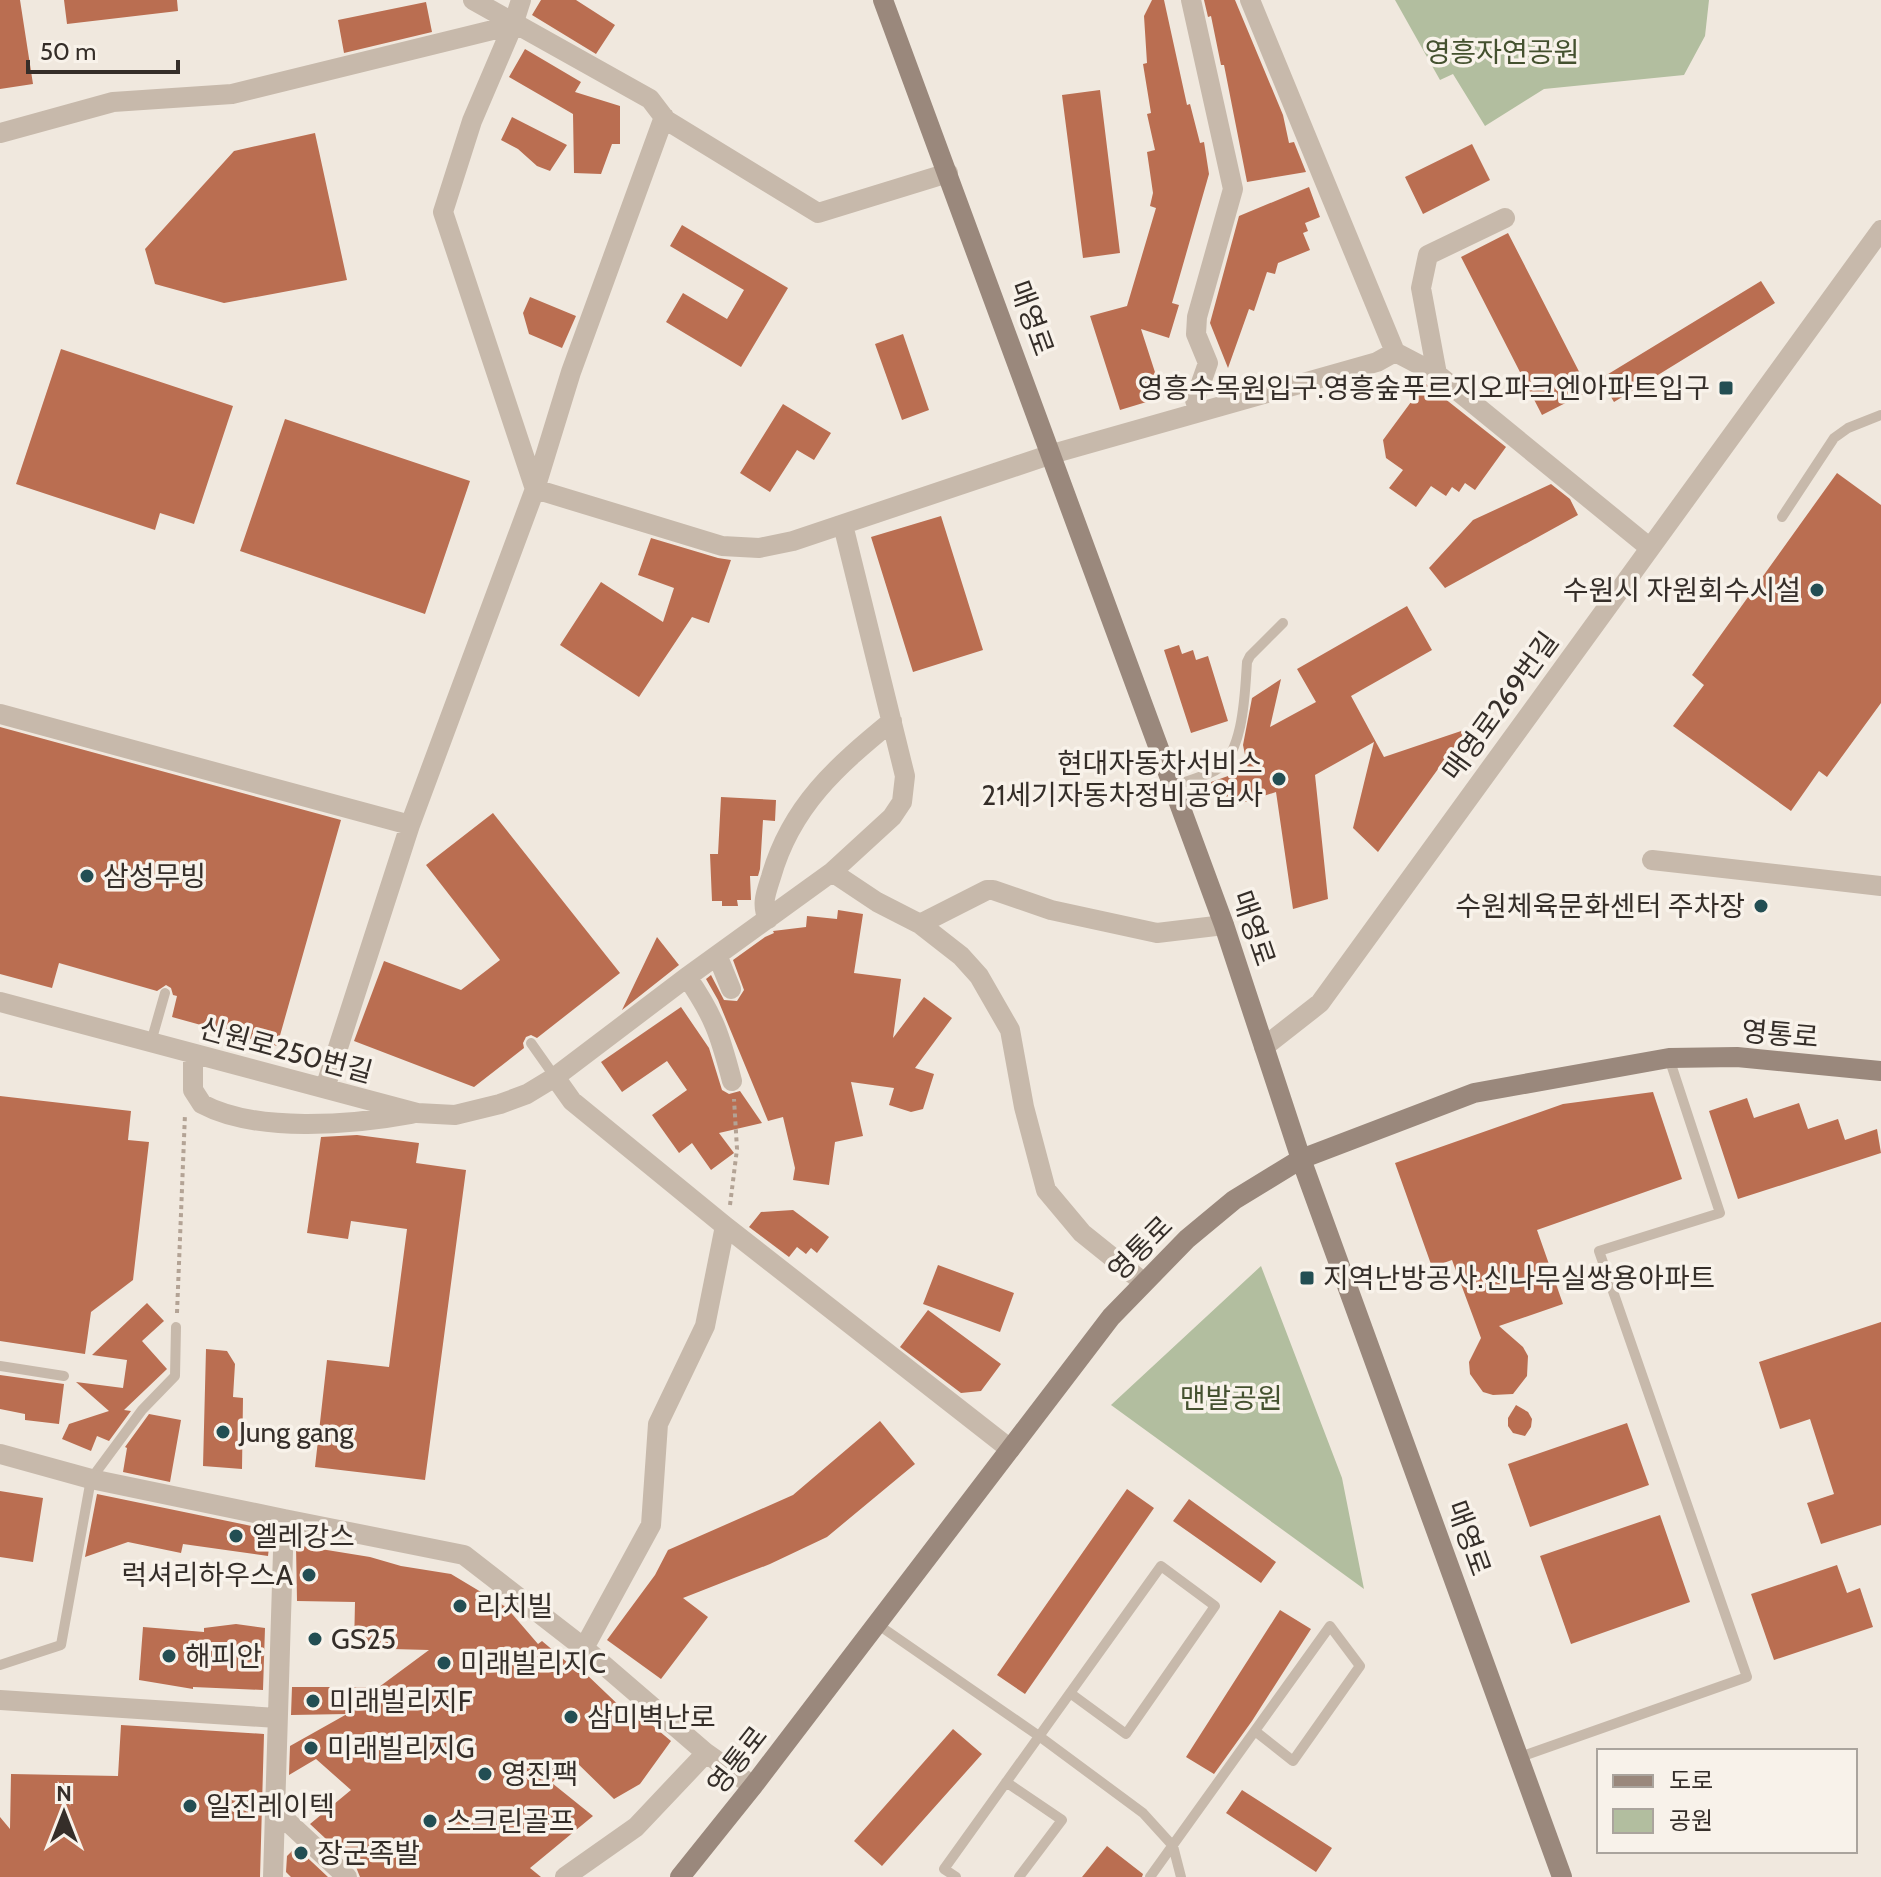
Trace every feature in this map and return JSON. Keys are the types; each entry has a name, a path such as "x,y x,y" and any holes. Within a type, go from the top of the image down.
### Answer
{"street":[{"path":"473,0 650,99 664,117 818,213 948,173"},
{"path":"521,0 472,121 443,212 535,489"},
{"name":"매영로","path":"883,0 1224,925 1301,1159 1562,1877"},
{"path":"1191,0 1233,189 1197,317 1196,334 1208,363 1195,400 1199,412"},
{"path":"1250,0 1395,352 1437,374 1650,548"},
{"path":"0,133 113,102 232,94 513,25"},
{"path":"325,1088 410,825 535,489 571,372 664,117"},
{"path":"1437,374 1421,288 1428,255 1505,218"},
{"name":"매영로269번길","path":"1264,1047 1320,1003 1881,230"},
{"path":"535,489 722,546 777,545 1052,454 1377,362 1395,352"},
{"name":"신원로250번길","path":"0,1002 417,1113 455,1115 527,1094 555,1077 832,872 877,832 902,802 905,776 843,525"},
{"path":"0,714 410,825"},
{"path":"768,919 763,908 775,863 799,814 822,782 892,721"},
{"path":"1652,860 1881,886"},
{"path":"832,872 877,902 920,924 971,966 1010,1030 1024,1107 1046,1190 1082,1233 1143,1282"},
{"path":"920,924 987,890 993,890 1051,910 1157,933 1224,925"},
{"path":"715,957 731,989"},
{"path":"687,977 719,1029 732,1081"},
{"path":"193,1055 193,1090 196,1098 210,1108 256,1121 358,1124 417,1113"},
{"name":"영통로","path":"680,1877 753,1786 1071,1367 1143,1282 1187,1239 1234,1200 1301,1159 1474,1093 1669,1058 1737,1057 1881,1071"},
{"path":"555,1077 572,1101 725,1226 1010,1449"},
{"path":"584,1648 651,1525 658,1424 705,1326 725,1226"},
{"path":"0,1454 91,1479 464,1555 584,1648 706,1753 753,1786"},
{"path":"273,1877 284,1519"},
{"path":"0,1700 277,1718"},
{"path":"565,1877 636,1827 706,1753"},
{"path":"274,1809 347,1877"}],"lane":[{"path":"1782,517 1834,438 1848,428 1881,415"},
{"path":"1173,786 1217,770 1233,750 1244,710 1247,662 1283,623"},
{"path":"151,1042 165,993"},
{"path":"531,1043 555,1077"},
{"path":"1520,1757 1747,1677 1599,1251 1720,1213 1669,1058"},
{"path":"0,1665 61,1645 91,1479 142,1410 175,1376 176,1327"},
{"path":"0,1366 64,1376"},
{"path":"956,1877 944,1869 1006,1782 1161,1566 1215,1606 1126,1734 1070,1693"},
{"path":"877,1624 1039,1736 1143,1813 1173,1846 1181,1877"},
{"path":"1150,1877 1330,1626 1360,1666 1293,1761 1255,1731"},
{"path":"1006,1782 1062,1820 1019,1877"}],"path":[{"path":"725,1226 737,1149 732,1081"},
{"path":"176,1327 186,1107 196,1098"}],"green space":[{"name":"영흥자연공원","path":"1395,0 1709,0 1705,36 1684,75 1544,89 1485,126 1453,74 1440,80"},
{"name":"맨발공원","path":"1261,1266 1342,1478 1364,1589 1111,1405"}],"building":[{"path":"0,0 20,0 33,84 0,89"},
{"path":"64,0 177,0 178,11 67,24"},
{"path":"541,0 576,0 615,25 596,54 532,15"},
{"path":"1152,0 1164,0 1187,105 1190,104 1200,143 1204,142 1209,174 1172,303 1179,305 1169,338 1141,329 1163,397 1120,410 1090,316 1127,306 1156,208 1150,206 1153,193 1147,152 1155,150 1147,114 1151,113 1143,64 1147,63 1144,16"},
{"path":"1204,0 1235,0 1283,115 1289,143 1294,142 1306,172 1247,182 1224,65 1221,65 1211,16 1208,17"},
{"path":"426,2 432,32 344,53 338,20"},
{"path":"525,49 581,82 575,92 620,106 620,144 612,144 601,174 574,173 573,114 509,77"},
{"path":"1100,90 1120,253 1083,258 1062,95"},
{"path":"512,117 567,145 550,171 537,166 518,149 501,140"},
{"path":"315,133 347,280 224,303 155,284 145,249 234,151"},
{"path":"1472,144 1490,180 1423,214 1405,177"},
{"path":"1309,187 1320,217 1305,223 1308,231 1303,233 1310,250 1278,263 1275,274 1267,272 1254,311 1249,309 1228,368 1210,323 1239,216"},
{"path":"682,225 788,288 741,367 666,322 683,293 727,319 744,290 670,246"},
{"path":"1508,233 1589,391 1542,415 1461,257"},
{"path":"1761,281 1775,303 1614,402 1600,379"},
{"path":"530,297 576,316 562,348 529,334 523,313"},
{"path":"903,334 929,410 902,420 875,344"},
{"path":"61,349 233,406 194,524 160,513 155,530 16,484"},
{"path":"1425,383 1506,447 1475,490 1465,483 1459,492 1452,487 1446,496 1431,486 1416,507 1389,488 1403,470 1386,458 1383,440"},
{"path":"783,404 831,433 814,460 797,450 770,492 740,473"},
{"path":"285,419 470,481 425,614 240,551"},
{"name":"수원시 자원회수시설","path":"1837,473 1881,505 1881,703 1827,777 1819,771 1791,811 1673,726 1704,685 1692,675"},
{"path":"1551,484 1570,499 1578,515 1445,588 1429,568 1473,520"},
{"path":"941,516 983,650 913,672 871,537"},
{"path":"651,538 731,560 709,623 692,617 639,697 560,645 601,582 663,622 674,588 638,575"},
{"path":"1407,606 1432,650 1351,696 1384,757 1467,729 1378,852 1353,828 1374,742 1315,775 1328,899 1293,909 1276,792 1220,810 1211,782 1248,769 1243,745 1252,698 1281,679 1270,727 1316,702 1297,669"},
{"path":"1179,645 1182,654 1193,650 1196,660 1208,656 1228,721 1191,733 1164,650"},
{"path":"0,727 341,820 277,1046 172,1017 177,996 166,985 157,991 59,963 52,988 0,974"},
{"path":"721,797 776,800 775,821 763,820 760,869 758,876 750,876 751,900 737,900 738,906 722,906 722,901 712,901 710,854 718,854"},
{"path":"493,813 620,973 537,1038 531,1035 526,1037 524,1048 474,1087 354,1041 384,961 461,990 500,960 426,865"},
{"path":"838,910 863,914 854,973 901,979 893,1038 924,997 952,1018 915,1068 934,1074 923,1109 911,1112 889,1105 894,1088 851,1082 863,1136 835,1142 829,1185 793,1180 795,1168 783,1117 768,1121 718,1000 706,979 711,975 724,1000 737,1001 744,990 733,960 773,931 806,927 807,916 837,919"},
{"path":"657,937 679,965 622,1010"},
{"path":"681,1007 709,1048 722,1090 729,1094 740,1091 762,1123 719,1133 734,1153 711,1170 692,1143 679,1153 652,1115 687,1090 667,1061 622,1092 601,1062"},
{"path":"1653,1092 1682,1179 1537,1230 1563,1304 1499,1326 1523,1347 1528,1356 1527,1376 1513,1394 1483,1392 1470,1374 1469,1362 1481,1338 1452,1260 1432,1267 1395,1163 1563,1104"},
{"path":"0,1096 131,1111 128,1140 149,1142 133,1280 91,1312 85,1354 0,1341"},
{"path":"1747,1098 1754,1118 1799,1103 1808,1129 1838,1119 1845,1140 1877,1129 1881,1153 1738,1199 1709,1111"},
{"path":"357,1135 419,1143 416,1163 466,1170 425,1480 315,1467 327,1360 389,1367 407,1229 351,1221 348,1239 307,1233 321,1137"},
{"path":"793,1210 829,1237 817,1253 811,1248 806,1254 797,1247 789,1257 749,1227 761,1212"},
{"path":"938,1265 1014,1293 1000,1332 923,1304"},
{"path":"147,1303 164,1321 142,1341 167,1369 124,1410 131,1411 109,1441 97,1436 91,1451 62,1439 69,1424 109,1411 76,1382 123,1388 127,1360 92,1355"},
{"path":"928,1310 1001,1364 981,1391 961,1393 900,1347"},
{"path":"1881,1322 1881,1525 1821,1544 1807,1503 1834,1494 1810,1419 1780,1429 1759,1362"},
{"name":"Jung gang","path":"206,1349 227,1351 235,1364 233,1397 243,1398 242,1469 203,1466"},
{"path":"0,1375 64,1384 59,1424 25,1420 25,1414 0,1409"},
{"path":"1516,1405 1528,1412 1532,1419 1525,1436 1513,1433 1508,1426 1508,1418"},
{"path":"149,1414 181,1420 170,1482 123,1472 125,1447"},
{"path":"880,1421 915,1464 827,1537 770,1564 683,1598 708,1617 661,1679 607,1640 655,1575 668,1550 793,1495"},
{"path":"1627,1423 1649,1485 1530,1527 1508,1464"},
{"path":"1127,1489 1154,1508 1025,1694 997,1675"},
{"path":"0,1491 43,1498 33,1562 0,1557"},
{"path":"97,1494 271,1530 268,1556 183,1544 181,1553 128,1542 85,1557"},
{"path":"1189,1499 1276,1562 1261,1583 1173,1521"},
{"path":"1660,1515 1690,1602 1571,1644 1540,1556"},
{"path":"296,1545 451,1574 506,1607 538,1644 542,1641 581,1674 584,1672 629,1715 634,1710 671,1741 640,1784 614,1799 572,1758 552,1783 593,1816 530,1868 541,1877 360,1877 356,1867 310,1824 351,1790 316,1759 289,1775 290,1746 347,1714 291,1715 292,1687 379,1687 429,1650 354,1648 355,1602 297,1601"},
{"path":"1837,1565 1847,1593 1860,1588 1873,1627 1774,1660 1751,1594"},
{"path":"1280,1610 1311,1629 1214,1774 1186,1757"},
{"path":"236,1624 265,1628 263,1690 193,1689 139,1680 143,1627 204,1632 204,1628"},
{"name":"일진레이텍","path":"121,1725 264,1734 260,1877 0,1877 0,1817 10,1829 11,1774 118,1776"},
{"path":"953,1729 982,1754 882,1866 854,1841"},
{"path":"1242,1790 1332,1848 1316,1872 1226,1813"},
{"path":"1107,1846 1143,1874 1142,1877 1082,1877"},
{"name":"장군족발","path":"296,1847 328,1877 291,1877 286,1872 287,1856"}],"place":[{"name":"영흥수목원입구.영흥숲푸르지오파크엔아파트입구","path":"1726,388"},
{"name":"수원시 자원회수시설","path":"1817,590"},
{"name":"현대자동차서비스 21세기자동차정비공업사","path":"1279,779"},
{"name":"삼성무빙","path":"87,876"},
{"name":"수원체육문화센터 주차장","path":"1761,906"},
{"name":"지역난방공사.신나무실쌍용아파트","path":"1307,1278"},
{"name":"Jung gang","path":"223,1432"},
{"name":"엘레강스","path":"236,1536"},
{"name":"럭셔리하우스A","path":"309,1575"},
{"name":"리치빌","path":"460,1606"},
{"name":"GS25","path":"315,1639"},
{"name":"해피안","path":"169,1656"},
{"name":"미래빌리지C","path":"444,1663"},
{"name":"미래빌리지F","path":"313,1701"},
{"name":"삼미벽난로","path":"571,1717"},
{"name":"미래빌리지G","path":"311,1748"},
{"name":"영진팩","path":"485,1774"},
{"name":"일진레이텍","path":"190,1806"},
{"name":"스크린골프","path":"430,1821"},
{"name":"장군족발","path":"301,1853"}]}
